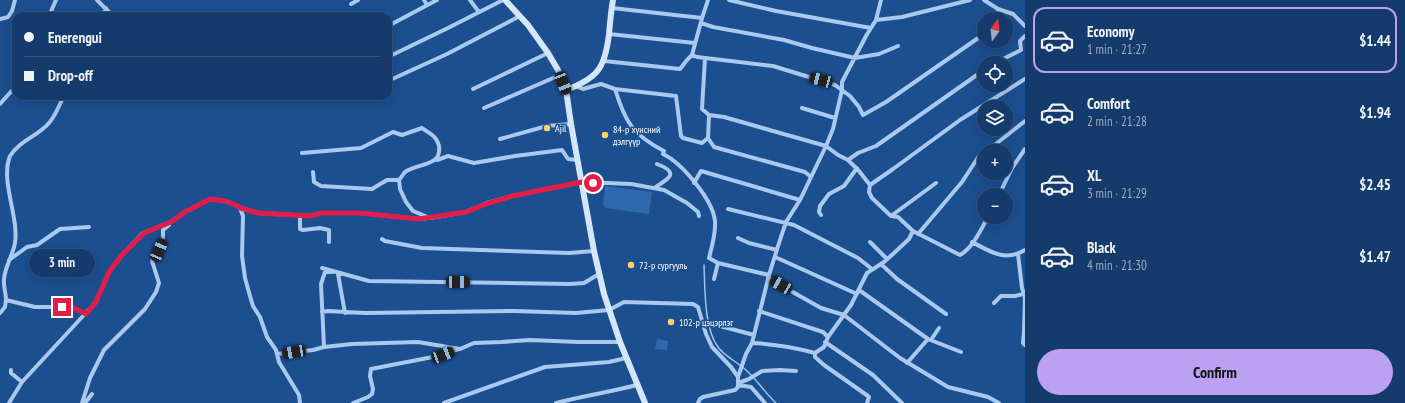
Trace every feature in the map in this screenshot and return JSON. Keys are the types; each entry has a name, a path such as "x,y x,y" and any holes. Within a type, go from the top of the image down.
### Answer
{"main road":[{"path":"504,0 528,25 548,53 566,90 577,160 599,274 620,342 645,403"},
{"path":"566,90 584,82 600,69 604,61 609,34 612,0"}],"street":[{"path":"0,19 8,17 16,0"},
{"path":"51,12 56,0"},
{"path":"98,0 110,12"},
{"path":"352,4 358,0"},
{"path":"424,0 427,5"},
{"path":"392,24 437,0"},
{"path":"470,0 479,12"},
{"path":"392,55 504,0"},
{"path":"604,61 680,69 692,55 708,0"},
{"path":"729,0 776,11 871,28"},
{"path":"698,403 701,398 738,388 738,378 746,354 752,343 768,276 786,222 800,200 826,146 842,90 842,82 876,20 881,0"},
{"path":"876,20 902,17 970,0"},
{"path":"984,0 991,5 1014,14 1025,26"},
{"path":"991,5 994,0"},
{"path":"104,12 106,8"},
{"path":"612,8 702,18"},
{"path":"998,8 998,12"},
{"path":"392,79 447,54 520,16"},
{"path":"701,23 713,27 784,40 855,58 879,54 898,46"},
{"path":"609,34 695,43"},
{"path":"1009,56 1021,50 1020,41 1025,36"},
{"path":"692,55 705,58 773,66 835,84 850,96 859,107 863,115 886,102 977,39"},
{"path":"473,89 548,53"},
{"path":"705,58 702,108 709,115 724,117 826,146 848,160 857,168 870,185 869,192 872,198 891,216 898,217 913,231 960,255 965,252 984,224"},
{"path":"484,108 560,75"},
{"path":"848,160 858,153 876,146 977,75"},
{"path":"870,185 960,120 1025,79"},
{"path":"576,86 583,89 601,84 615,89 676,96 681,136 702,143 708,138"},
{"path":"615,89 623,114 638,134 649,143 664,151 663,154 672,159 686,171 710,204 714,214 715,232 709,258 718,263 768,276 821,308 844,315 878,342 948,388 988,397 999,403"},
{"path":"0,104 12,90"},
{"path":"0,312 5,307 6,300 3,280 15,244 14,221 5,188 6,162 14,149 48,124 62,100"},
{"path":"802,108 835,118"},
{"path":"709,115 708,138 714,147 805,172 811,177"},
{"path":"627,120 633,120"},
{"path":"996,144 1025,121"},
{"path":"500,139 547,126 571,124"},
{"path":"302,153 361,148 393,132 402,135 422,128 434,136 438,142 440,154 437,160"},
{"path":"1002,188 1012,168 1025,149"},
{"path":"430,218 413,211 406,202 400,189 399,180 405,172 448,156 474,163 562,150 568,159 577,160"},
{"path":"918,234 962,182 977,159"},
{"path":"654,188 670,178 671,175 666,168 657,164"},
{"path":"821,215 819,212 820,206 829,194 844,186 857,168"},
{"path":"694,183 701,171 800,200"},
{"path":"313,172 314,182 321,186 372,189 387,180 399,180"},
{"path":"82,403 90,378 104,350 145,309 156,292 159,283 152,261 163,241 163,230 185,212 210,199 225,201 240,208 258,213 311,216 321,213 360,213 419,219 466,212 512,196 582,182 631,184 664,190 687,203 698,212 699,216"},
{"path":"891,216 936,183"},
{"path":"240,208 243,216 242,256 245,278 253,306 260,317 267,337 276,350 279,362 299,395 300,403"},
{"path":"728,209 794,225 858,258 872,269"},
{"path":"300,215 300,229 320,228 329,230 329,242"},
{"path":"8,403 22,382 42,359 96,302 109,272 122,255 144,233 171,222"},
{"path":"9,260 22,250 37,244 60,230 89,227"},
{"path":"752,343 815,352 824,347 828,337 858,292 867,273 887,259 909,238 913,231"},
{"path":"738,238 749,243 777,250"},
{"path":"382,239 385,241 422,248 563,252 594,251"},
{"path":"870,242 887,259"},
{"path":"972,242 999,255 1007,256 1018,254 1025,250"},
{"path":"1018,254 1024,294 1023,343 1025,345"},
{"path":"775,257 858,292 930,339 961,352"},
{"path":"714,279 718,263"},
{"path":"881,264 897,279 946,314"},
{"path":"322,268 338,274 369,281 570,284 584,283 599,274"},
{"path":"324,347 321,284 325,272 332,272"},
{"path":"338,274 345,313"},
{"path":"994,303 1001,296 1015,296 1024,294"},
{"path":"6,300 35,307 62,307 76,309 86,314"},
{"path":"322,312 515,311 576,313 609,310 624,302 696,304 712,347 731,367 738,378"},
{"path":"759,311 823,332 828,337"},
{"path":"720,326 754,335"},
{"path":"908,363 939,328"},
{"path":"353,403 372,394 373,389 370,376 371,369 443,355 474,343 530,340 620,342"},
{"path":"277,354 352,344 418,342 460,349"},
{"path":"825,342 872,374 902,403"},
{"path":"815,352 815,357 824,365 868,396 867,403"},
{"path":"444,403 545,367 610,362 626,358"},
{"path":"11,370 11,373 22,382"},
{"path":"738,384 762,371 796,371"},
{"path":"738,384 750,388 765,403"},
{"path":"556,403 613,392 637,385"},
{"path":"85,403 92,394"}],"shaded area":[{"path":"605,186 652,192 649,214 605,208 603,204"},
{"path":"657,339 668,341 667,350 655,349"}],"waterway":[{"path":"704,265 706,308 713,339 721,351 747,371 776,403"}],"place":[{"name":"Ajil","path":"547,128"},
{"name":"84-р хүнсний дэлгүүр","path":"605,135"},
{"name":"72-р сургууль","path":"631,265"},
{"name":"102-р цэцэрлэг","path":"671,322"}],"route":[{"path":"62,307 76,309 86,314 96,302 109,272 122,255 144,233 171,222 185,212 210,199 225,201 240,208 258,213 311,216 321,213 360,213 419,219 466,212 512,196 582,182 593,183"}]}
